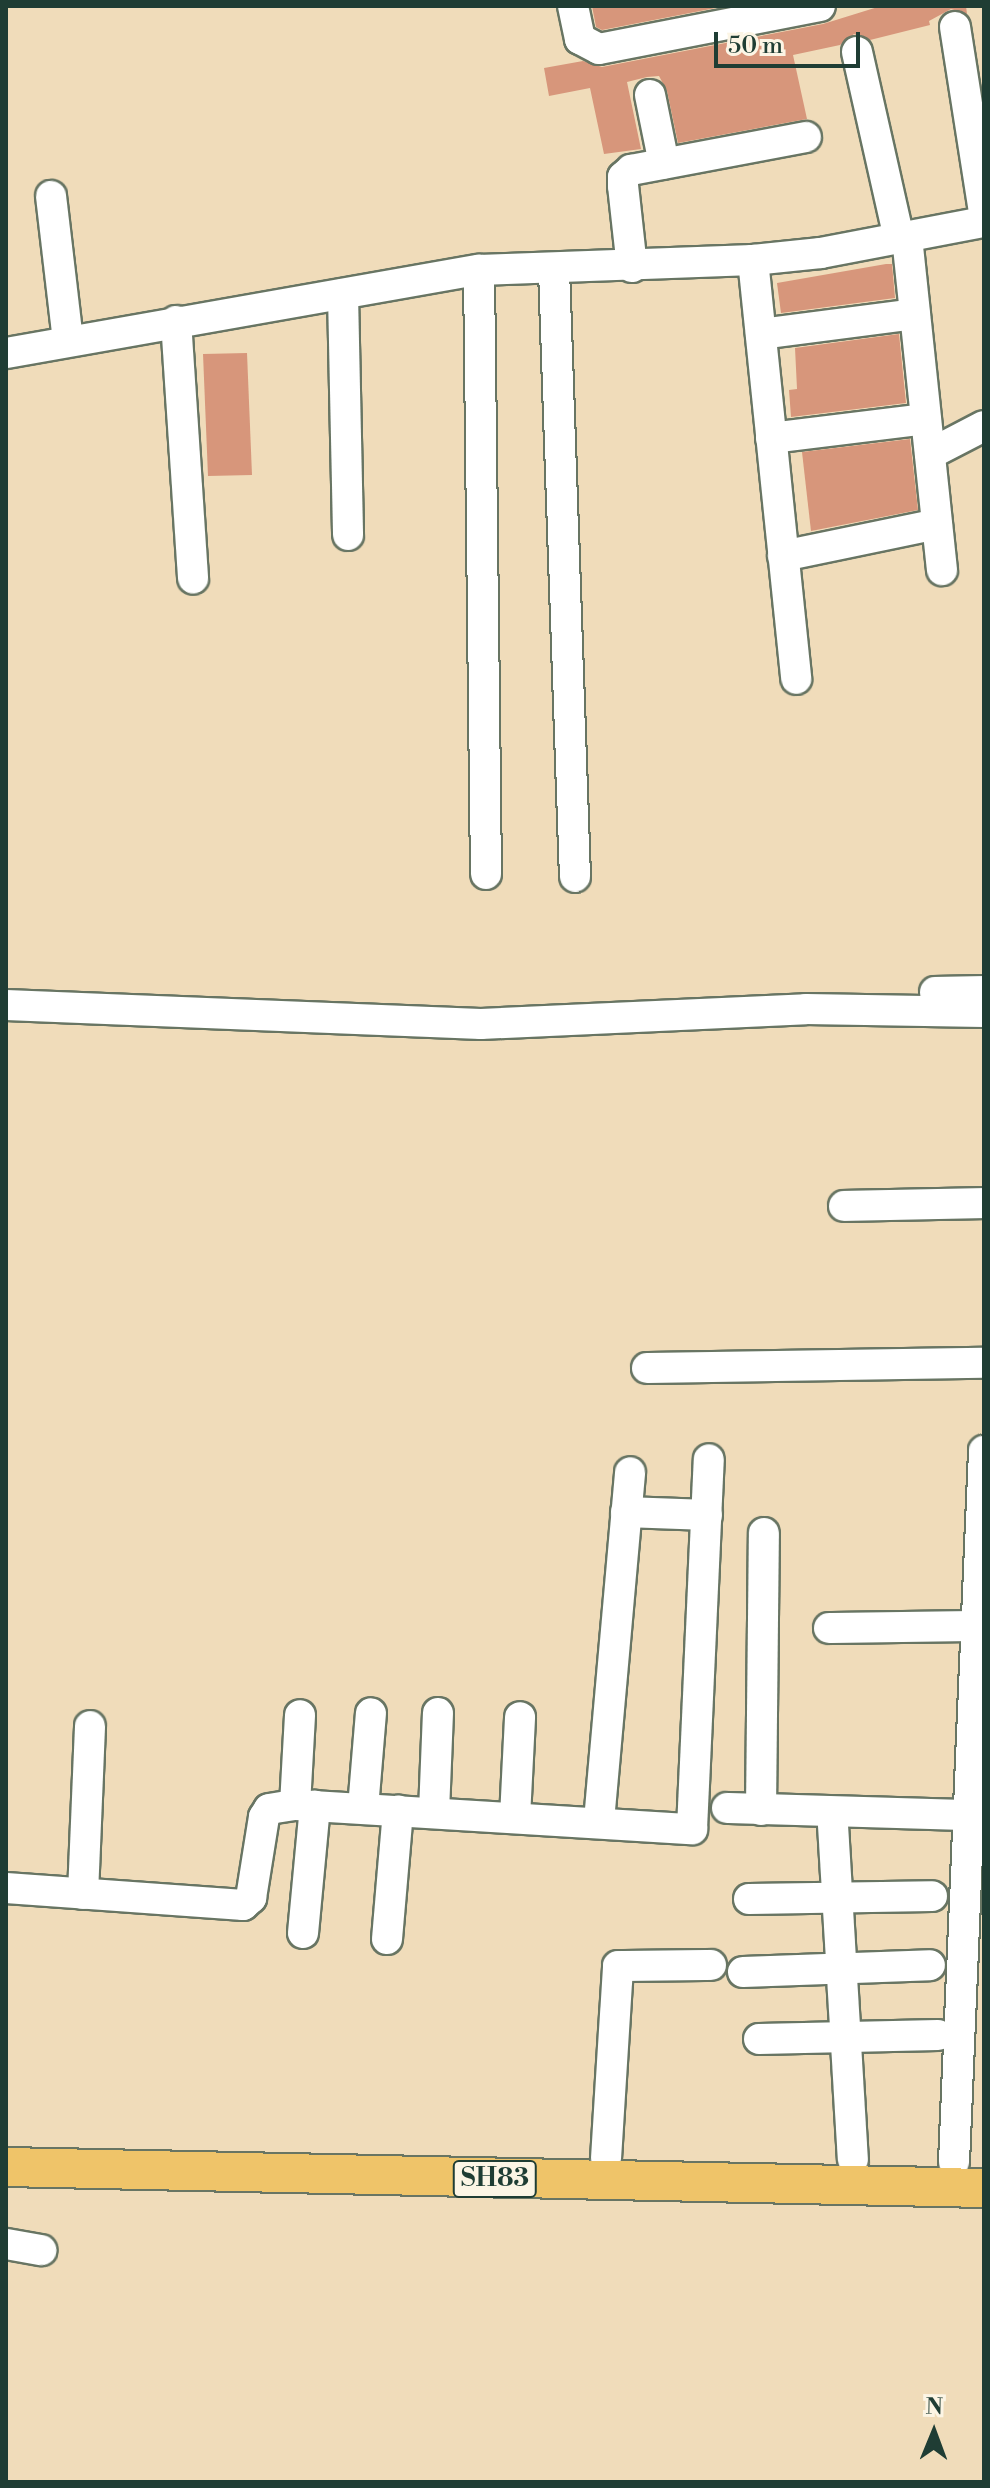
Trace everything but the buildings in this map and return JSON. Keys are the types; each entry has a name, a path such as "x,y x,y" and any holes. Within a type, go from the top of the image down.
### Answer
{"main road":[{"name":"SH83","path":"22,2157 969,2162"},
{"name":"SH83","path":"22,2157 984,2188"}],"street":[{"path":"573,6 580,39 588,47 679,19 820,6"},
{"path":"955,27 984,213"},
{"path":"857,52 903,238 915,314 942,570"},
{"path":"650,95 664,164"},
{"path":"632,267 623,177 631,170 806,137"},
{"path":"51,196 68,340"},
{"path":"6,353 479,270 554,270 753,260 903,238 984,222"},
{"path":"753,260 796,679"},
{"path":"479,270 486,874"},
{"path":"554,270 575,877"},
{"path":"343,294 348,535"},
{"path":"761,334 915,314"},
{"path":"176,321 193,578"},
{"path":"771,438 926,419"},
{"path":"930,454 984,426"},
{"path":"783,556 937,524"},
{"path":"6,989 510,1006 984,991"},
{"path":"6,1005 481,1024 806,1009 984,1012"},
{"path":"844,1206 984,1203"},
{"path":"647,1368 984,1363"},
{"path":"969,2162 966,1815 984,1451"},
{"path":"6,1888 243,1905 251,1898 264,1817 269,1809 305,1805 692,1829 695,1820 709,1459"},
{"path":"599,1821 630,1472"},
{"path":"626,1512 707,1515"},
{"path":"761,1810 764,1533"},
{"path":"829,1628 975,1626"},
{"path":"363,1808 371,1713"},
{"path":"434,1812 438,1713"},
{"path":"300,1715 305,1805 303,1933"},
{"path":"515,1817 520,1717"},
{"path":"83,1894 90,1726"},
{"path":"727,1808 966,1815"},
{"path":"387,1939 398,1810"},
{"path":"833,1825 853,2159"},
{"path":"749,1899 837,1895 932,1896"},
{"path":"606,2158 618,1966 711,1965"},
{"path":"743,1972 930,1965"},
{"path":"759,2039 938,2035"},
{"path":"6,2244 41,2250"}]}
